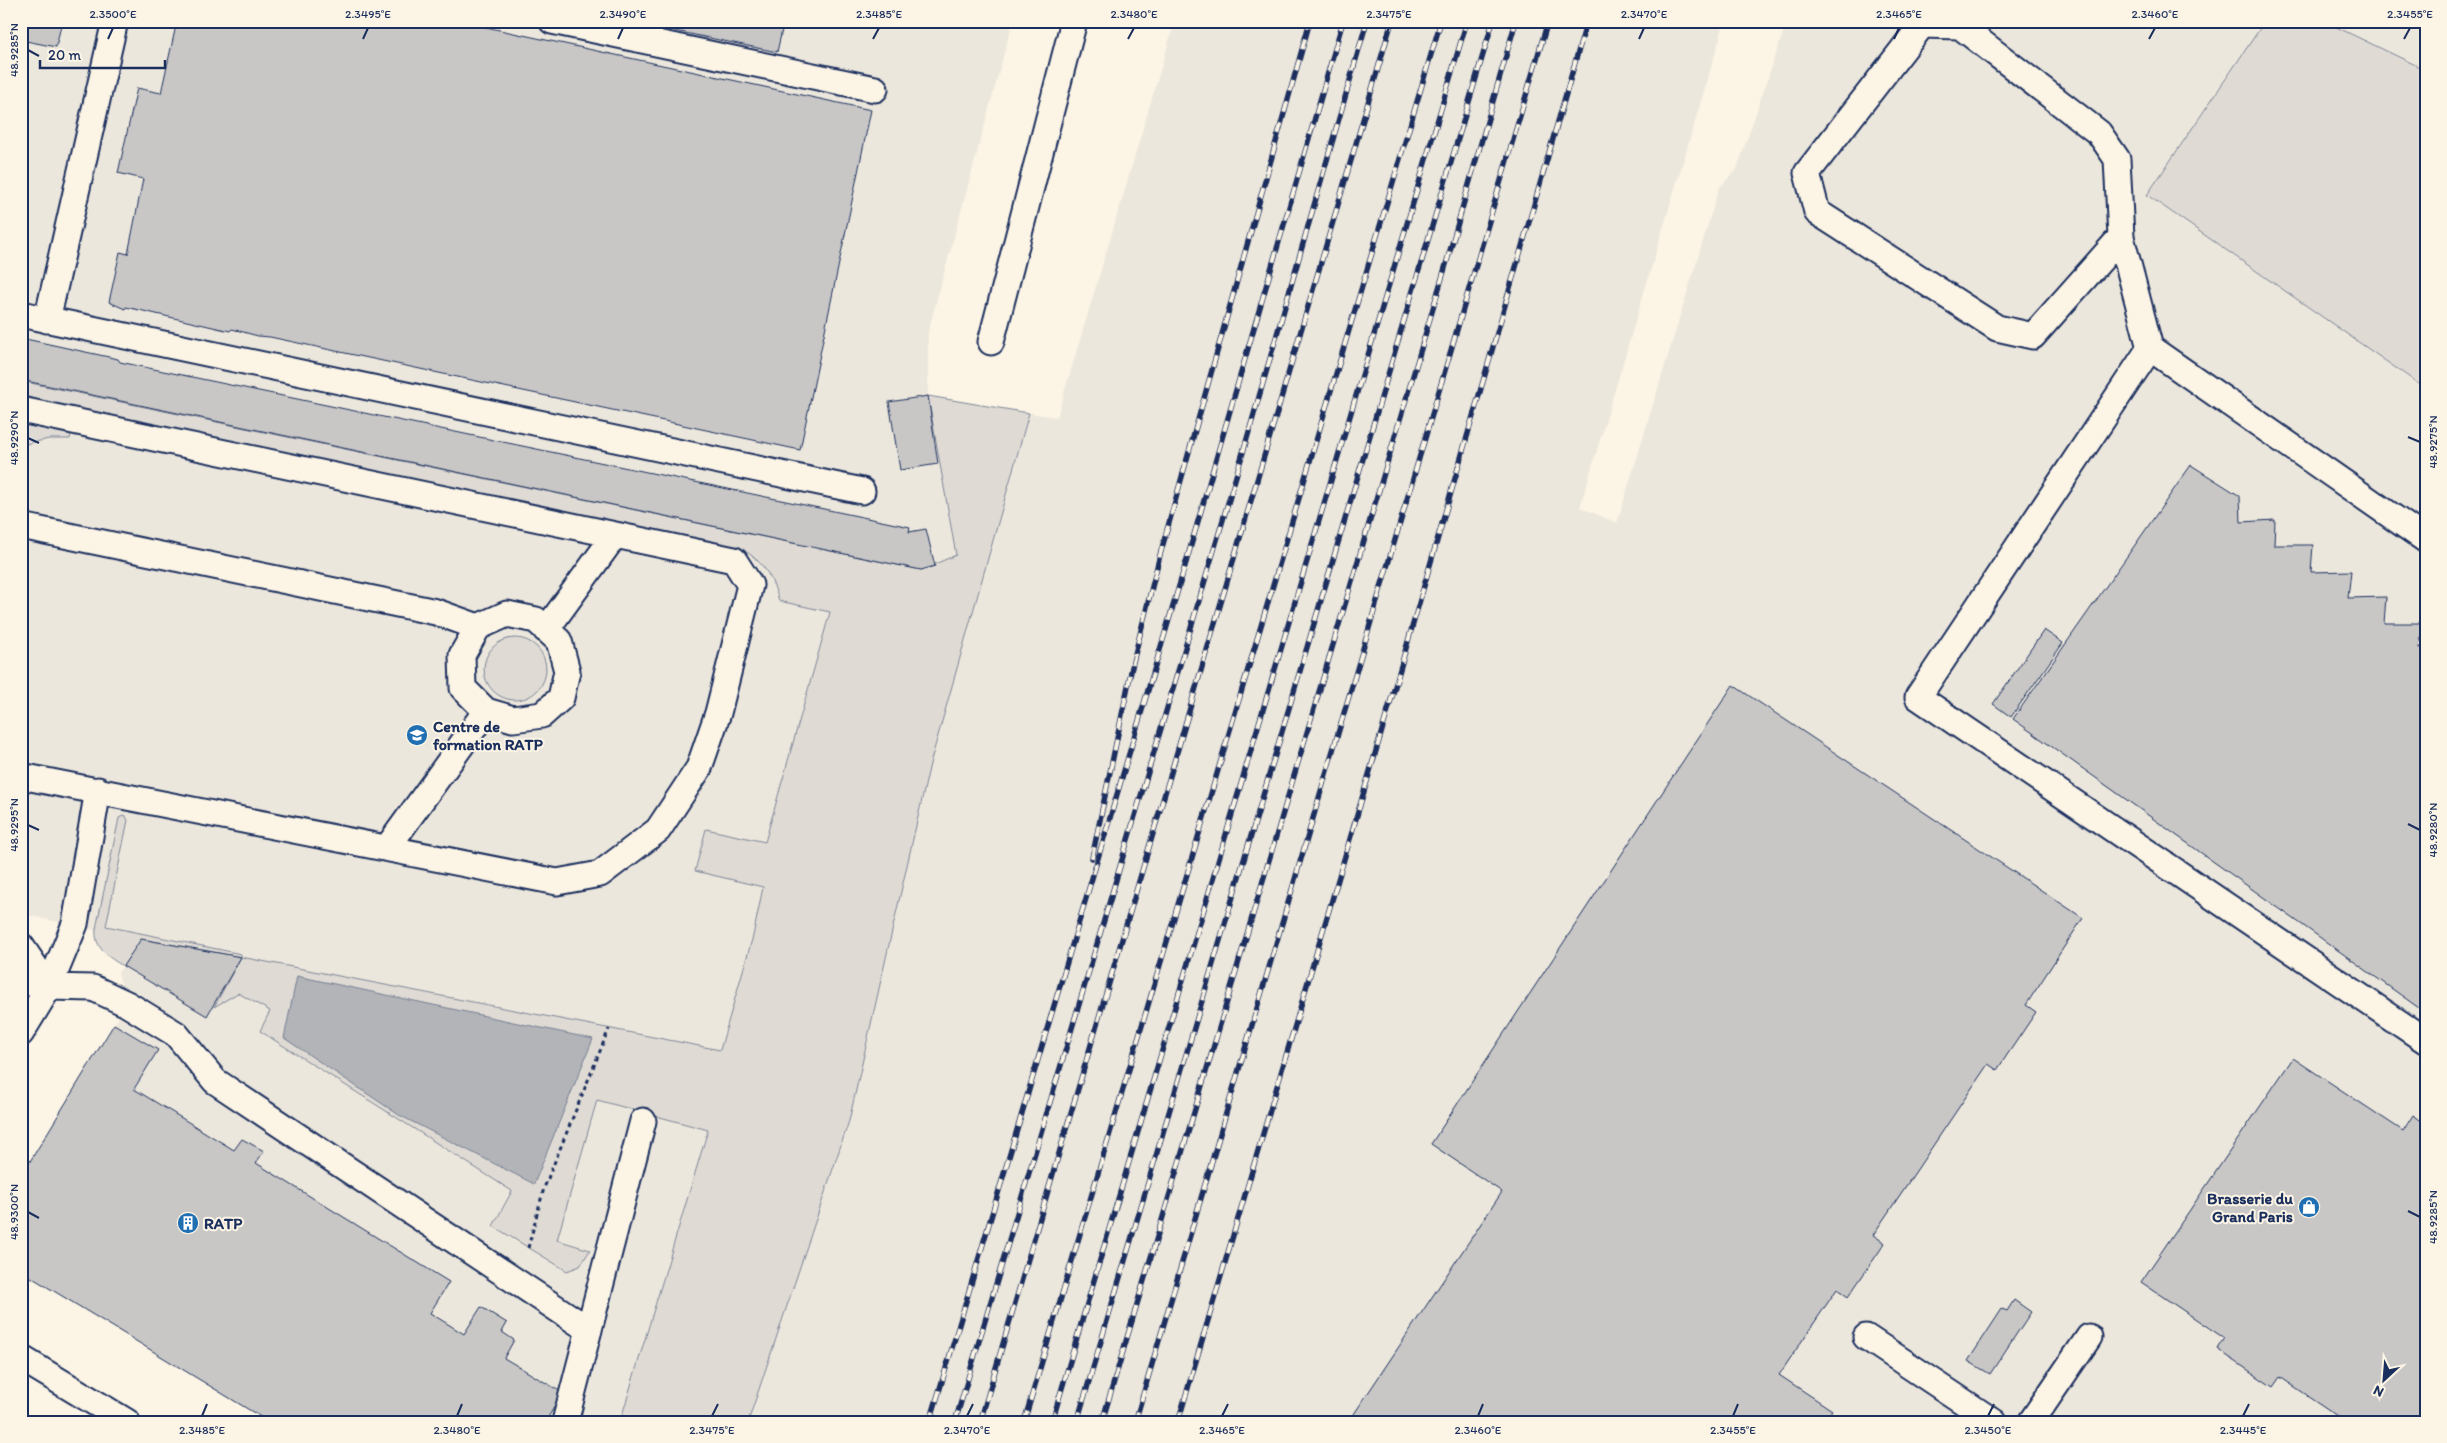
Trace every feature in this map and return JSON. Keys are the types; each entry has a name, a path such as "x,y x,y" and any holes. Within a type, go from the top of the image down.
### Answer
{"lane":[{"path":"46,320 115,21"},
{"path":"552,21 875,90"},
{"path":"991,342 1074,21"},
{"path":"2121,237 2033,336 1997,328 1817,212 1807,173 1922,25 1960,26 2099,133 2117,158 2121,237 2150,348 2426,540"},
{"path":"21,314 862,491"},
{"path":"2150,348 1918,697 2426,1041"},
{"path":"21,410 734,560 750,585 718,713 700,768 658,830 600,874 557,882 21,776"},
{"path":"21,526 436,612 478,627"},
{"path":"546,630 615,535"},
{"path":"507,614 536,620 546,630 559,641 568,671 561,698 542,715 513,719 486,712 463,688 462,656 478,627 507,614"},
{"path":"386,848 486,712"},
{"path":"21,1033 50,987 75,924 98,790"},
{"path":"21,946 50,987"},
{"path":"21,981 50,987 93,988 127,1004 176,1034 215,1080 589,1330"},
{"path":"565,1422 643,1121"},
{"path":"1866,1337 1994,1422"},
{"path":"2031,1422 2089,1337"},
{"path":"21,1358 127,1422"}],"path":[{"path":"514,1280 529,1247 544,1188 609,1029"}],"shaded area":[{"path":"21,21 1013,21 928,332 928,396 956,555 921,570 708,1130 620,1422 269,1422 21,1176 127,1004 118,973 141,940 21,914"},
{"path":"1175,21 1725,21 1580,507 1617,523 1719,188 1737,169 1787,21 2426,21 2426,1422 748,1422 849,1121 930,764 1029,413 1057,417"},
{"path":"2265,21 2328,23 2426,70 2426,389 2147,195"},
{"path":"21,381 921,570 956,555 928,396 1029,413 930,764 849,1121 748,1422 620,1422 708,1130 597,1100 557,1240 590,1250 580,1266 567,1271 493,1226 512,1191 260,1031 270,1011 238,993 214,1007 241,957 720,1050 753,936 763,887 695,871 706,829 765,842 830,612 779,601 770,577 762,565 742,549 21,400"},
{"path":"21,422 71,433 70,439 49,439 21,445"},
{"path":"515,638 532,643 537,647 541,652 546,669 541,686 537,691 532,695 515,700 498,695 493,691 489,686 484,669 489,652 493,647 498,643"},
{"path":"125,815 128,820 106,926 241,954 241,957 142,939 123,966 103,951 97,942 96,929 119,818"},
{"path":"297,976 593,1039 534,1184 399,1115 284,1038"}],"building":[{"path":"21,21 62,21 56,47 21,40"},
{"path":"177,21 458,21 871,110 800,450 232,329 230,331 126,307 125,309 109,302 120,252 128,254 143,179 118,173 137,88 161,93"},
{"path":"662,21 784,21 777,52 661,28"},
{"path":"21,174 26,175 21,198"},
{"path":"21,338 118,359 120,362 910,527 909,532 926,529 935,566 921,570 21,380"},
{"path":"928,396 938,464 900,470 889,402"},
{"path":"2191,465 2240,496 2241,522 2275,520 2274,545 2313,545 2311,572 2351,571 2348,598 2386,597 2384,623 2423,623 2419,648 2426,648 2426,1013 2013,719"},
{"path":"2044,630 2063,643 2011,717 1993,704"},
{"path":"1733,685 2083,918 2026,1005 2036,1012 1997,1070 1988,1064 1873,1235 1885,1243 1848,1297 1837,1289 1779,1375 1832,1410 1824,1422 1352,1422 1350,1420 1502,1192 1431,1144"},
{"path":"141,939 241,957 207,1016 123,966"},
{"name":"RATP","path":"114,1024 158,1050 134,1089 234,1150 242,1139 264,1151 256,1163 449,1282 430,1313 464,1334 481,1307 507,1323 502,1332 514,1340 504,1358 563,1393 545,1422 269,1422 21,1271 21,1176"},
{"name":"Brasserie du Grand Paris","path":"2293,1058 2403,1131 2413,1115 2426,1124 2426,1422 2347,1422 2280,1377 2273,1387 2217,1349 2224,1338 2141,1282"},
{"path":"2014,1300 2031,1312 1990,1374 1968,1361 2002,1309 2007,1311"}],"railway":[{"path":"1092,858 1133,662 1160,555 1310,21"},
{"path":"930,1422 1185,566 1343,21"},
{"path":"955,1422 1244,449 1367,21"},
{"path":"980,1422 1392,21"},
{"path":"1024,1422 1441,21"},
{"path":"1052,1422 1467,21"},
{"path":"1077,1422 1493,21"},
{"path":"1102,1422 1445,268 1516,21"},
{"path":"1135,1422 1548,21"},
{"path":"1178,1422 1396,683 1587,21"}],"place":[{"name":"Centre de formation RATP","path":"417,735"},
{"name":"Brasserie du Grand Paris","path":"2309,1207"},
{"name":"RATP","path":"188,1223"}]}
